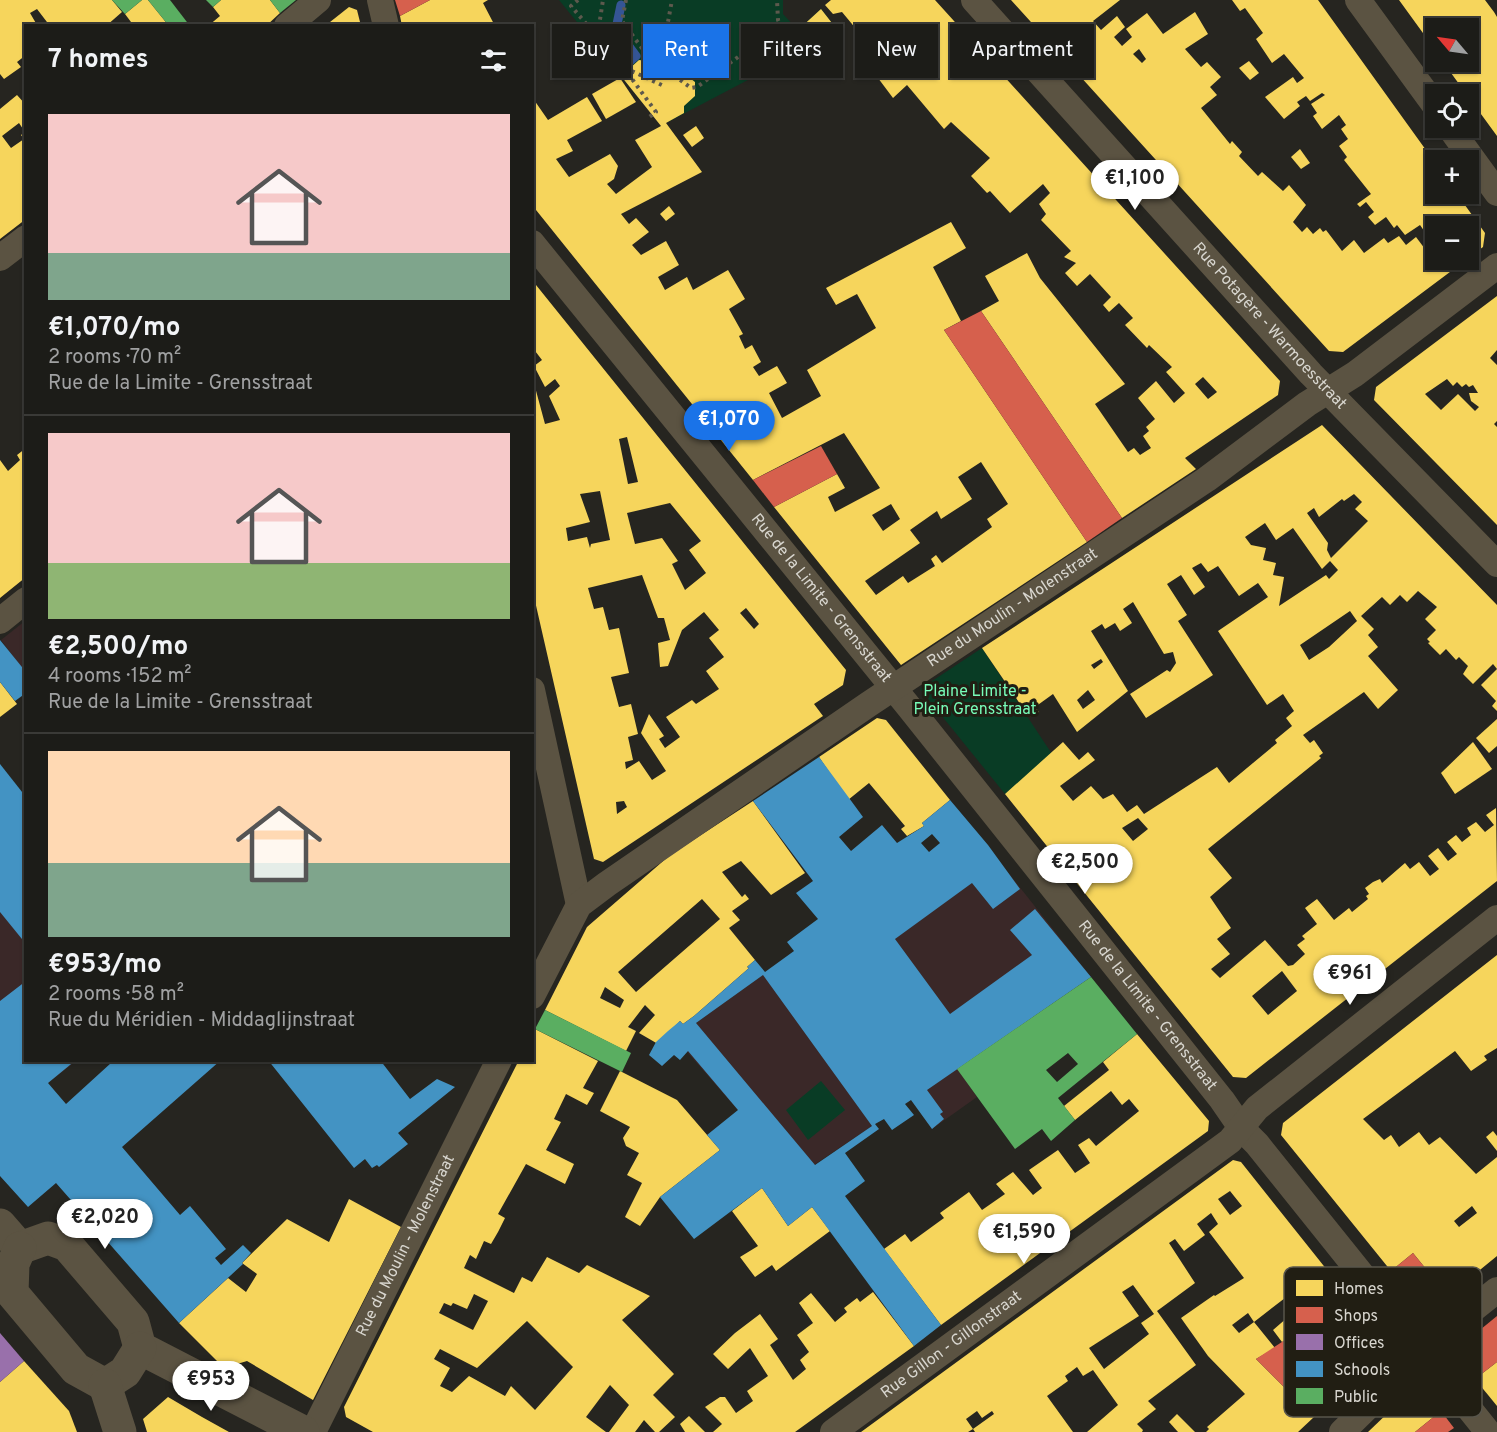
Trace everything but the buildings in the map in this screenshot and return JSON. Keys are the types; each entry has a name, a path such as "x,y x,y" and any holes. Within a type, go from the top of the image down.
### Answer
{"street":[{"path":"289,24 318,0"},
{"path":"380,0 386,24"},
{"name":"Rue Potagère - Warmoesstraat","path":"974,0 1328,392 1497,564"},
{"path":"1358,0 1425,92"},
{"path":"1457,138 1497,193"},
{"path":"0,258 24,240"},
{"name":"Rue de la Limite - Grensstraat","path":"534,245 1222,1100 1242,1130 1257,1144 1356,1267"},
{"name":"Rue du Moulin - Molenstraat","path":"534,992 579,905 893,689 1207,479 1497,266"},
{"path":"0,621 24,602"},
{"path":"534,699 579,905"},
{"name":"Rue Gillon - Gillonstraat","path":"833,1432 1230,1141 1242,1130 1257,1108 1497,918"},
{"name":"Rue du Moulin - Molenstraat","path":"313,1432 498,1062"},
{"path":"105,1385 125,1372 140,1348 133,1322 67,1245 48,1238 10,1237 13,1264 12,1293 76,1369 105,1385 120,1432"},
{"path":"1482,1303 1497,1290"},
{"path":"140,1348 303,1432"},
{"path":"1342,1432 1357,1417"},
{"name":"Rue de la Limite - Grensstraat","path":"1476,1417 1488,1432"}],"path":[{"path":"578,0 571,6 586,24"},
{"path":"599,24 603,0"},
{"path":"626,0 622,21 643,50"},
{"path":"668,24 672,0"},
{"path":"729,64 749,49 774,44 777,41 781,26 778,20 777,0"},
{"path":"631,71 664,86"},
{"path":"631,78 656,112 648,118"},
{"path":"677,78 686,84 697,87 709,78"}],"shaded area":[{"path":"24,622 24,671 1,640"},
{"path":"24,803 24,1062 75,1062 48,1083 0,1080 0,822"},
{"path":"968,822 1091,977 957,1068 977,1097 932,1129 911,1100 796,1177 675,1038 877,893"}],"green space":[{"path":"559,0 783,0 783,14 792,24 741,24 741,78 752,78 668,122 642,102 622,78 631,78 631,24 579,24"},
{"path":"821,9 833,24 805,24"},
{"name":"Plaine Limite - Plein Grensstraat","path":"982,648 1052,754 1005,794 920,689"},
{"path":"821,1081 845,1110 808,1140 786,1110"}],"waterway":[{"path":"617,24 621,5"},
{"path":"631,49 636,56 631,60"}]}
